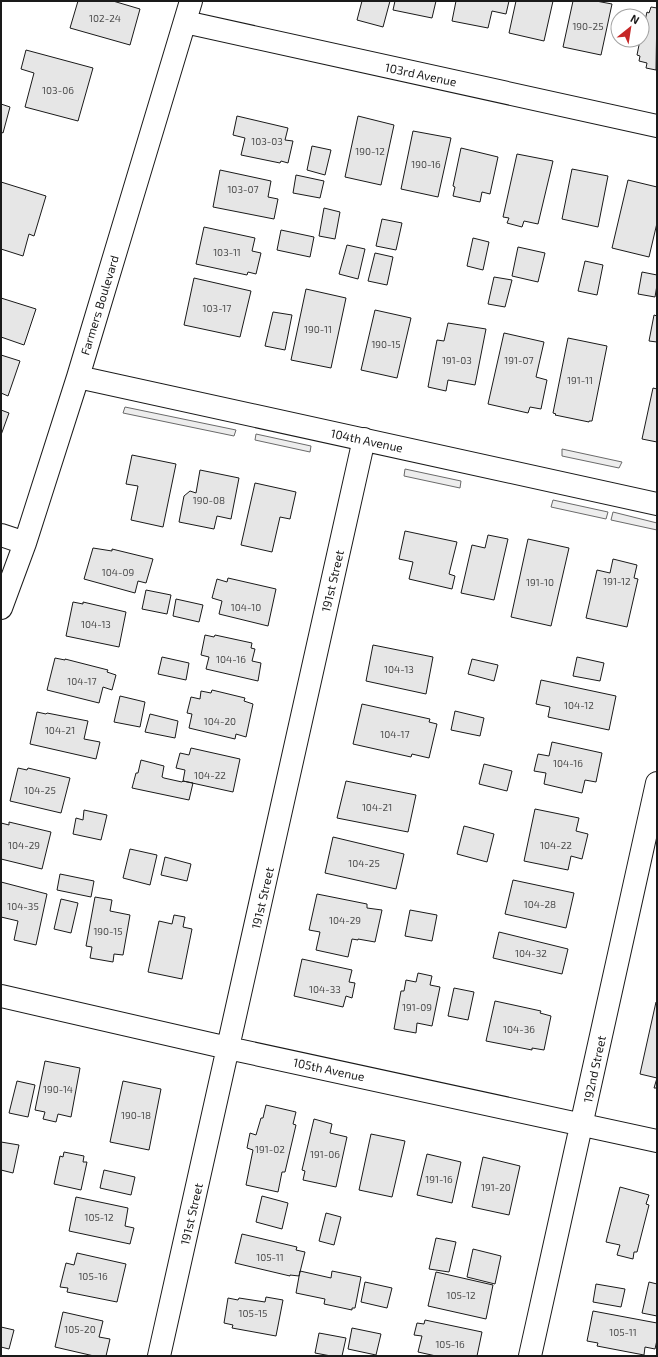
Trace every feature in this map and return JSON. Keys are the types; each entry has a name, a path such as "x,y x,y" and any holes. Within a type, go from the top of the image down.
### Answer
{"street":[{"name":"Farmers Boulevard","path":"1,608 25,543 78,377 191,1"},
{"name":"103rd Avenue","path":"185,22 657,126"},
{"name":"104th Avenue","path":"78,377 657,504"},
{"name":"191st Street","path":"159,1356 364,439"},
{"path":"1,535 25,543"},
{"name":"192nd Street","path":"530,1356 657,783"},
{"name":"105th Avenue","path":"1,996 228,1048 657,1141"}],"shaded area":[{"path":"125,407 236,430 234,436 123,413"},
{"path":"256,434 311,446 310,452 255,440"},
{"path":"562,449 622,462 619,468 562,456"},
{"path":"405,469 461,481 460,488 404,476"},
{"path":"553,500 608,512 606,519 551,507"},
{"path":"613,512 657,523 657,530 611,520"}],"building":[{"path":"78,1 113,1 140,9 130,45 70,28"},
{"path":"362,1 390,1 383,27 357,20"},
{"path":"395,1 436,1 432,18 393,10"},
{"path":"456,1 509,1 506,14 492,11 488,28 452,21"},
{"path":"516,1 553,1 544,41 509,33"},
{"path":"573,1 596,1 612,4 601,55 563,47"},
{"path":"651,7 657,8 656,70 646,68 647,63 639,61 640,56 637,55 638,48 650,48"},
{"path":"26,50 93,68 78,121 25,107 34,73 21,69"},
{"path":"1,104 10,107 3,133 1,132"},
{"path":"237,116 288,128 285,140 293,141 288,163 281,161 280,163 241,155 245,138 233,135"},
{"path":"358,116 394,125 381,185 345,177"},
{"path":"413,131 451,138 438,197 401,189"},
{"path":"312,146 331,150 325,175 307,170"},
{"path":"461,148 498,157 490,194 482,192 480,202 453,196 455,187 453,186"},
{"path":"517,154 553,161 538,224 524,221 522,227 507,223 509,218 503,217"},
{"path":"572,169 608,176 598,227 562,219"},
{"path":"220,170 271,181 268,197 278,199 274,219 213,207"},
{"path":"296,175 324,181 320,198 293,193"},
{"path":"628,180 657,187 657,223 649,257 612,248"},
{"path":"1,182 46,196 34,236 29,234 23,256 1,249"},
{"path":"324,208 340,212 335,239 319,236"},
{"path":"382,219 402,223 396,250 376,246"},
{"path":"204,227 255,238 252,251 261,253 256,274 248,272 247,275 196,264"},
{"path":"281,230 314,237 310,257 277,250"},
{"path":"473,238 489,242 483,270 467,266"},
{"path":"347,245 365,249 358,279 339,274"},
{"path":"518,247 545,253 538,282 512,276"},
{"path":"375,253 393,257 387,285 368,281"},
{"path":"585,261 603,265 597,295 578,291"},
{"path":"642,272 657,275 655,297 638,294"},
{"path":"494,277 512,280 505,307 488,304"},
{"path":"194,278 251,291 240,337 184,325"},
{"path":"306,289 346,298 331,368 291,360"},
{"path":"1,298 36,309 24,345 1,337"},
{"path":"375,310 411,318 397,378 361,370"},
{"path":"273,312 292,315 285,350 265,346"},
{"path":"654,315 657,316 657,342 649,341"},
{"path":"448,323 486,329 475,385 448,380 446,391 428,387 437,340 444,341"},
{"path":"504,333 544,342 536,377 547,380 541,409 530,407 528,413 488,404"},
{"path":"568,338 607,346 592,421 589,422 555,415 556,414 553,413"},
{"path":"1,355 20,361 8,396 1,393"},
{"path":"653,388 657,389 657,442 642,439"},
{"path":"1,410 9,413 1,435"},
{"path":"132,455 176,464 163,527 131,520 138,486 126,484"},
{"path":"200,470 239,478 231,519 217,516 214,529 179,522 184,496 190,491 196,493"},
{"path":"255,483 296,492 290,519 280,517 272,552 241,545"},
{"path":"405,531 457,542 449,574 455,576 452,589 409,579 413,562 399,559"},
{"path":"488,535 508,539 494,600 461,593 472,545 485,548"},
{"path":"528,539 569,548 551,626 511,617"},
{"path":"93,548 112,551 112,549 153,559 146,583 138,581 135,593 84,579"},
{"path":"613,559 637,565 634,578 638,579 627,627 586,618 597,570 610,573"},
{"path":"228,578 276,589 268,626 219,614 222,601 212,598 217,579 227,582"},
{"path":"146,590 171,595 167,614 142,609"},
{"path":"176,599 203,605 199,622 173,616"},
{"path":"73,602 83,604 83,602 126,612 119,647 66,636"},
{"path":"205,635 214,637 215,635 252,643 251,648 255,649 252,661 261,663 258,681 206,669 209,657 201,655"},
{"path":"373,645 433,657 426,694 366,681"},
{"path":"162,657 189,663 186,680 158,674"},
{"path":"577,657 604,663 600,681 573,676"},
{"path":"55,658 65,659 108,670 107,672 116,675 112,690 103,687 99,703 47,690"},
{"path":"472,659 498,665 494,681 468,674"},
{"path":"541,680 616,696 609,730 548,717 550,707 536,704"},
{"path":"212,690 245,698 244,701 253,704 246,737 236,734 235,739 189,728 192,714 187,713 191,697 200,699 201,691 211,693"},
{"path":"120,696 145,702 140,727 114,722"},
{"path":"362,704 430,719 429,722 437,724 429,758 412,754 411,757 353,744"},
{"path":"455,711 484,718 480,736 451,730"},
{"path":"37,712 88,721 84,739 100,742 96,759 30,744"},
{"path":"150,714 178,721 175,738 145,732"},
{"path":"552,742 602,753 596,782 585,780 582,793 544,784 546,773 534,771 538,754 549,756"},
{"path":"191,748 240,759 233,792 183,781 185,770 176,768 180,753 189,755"},
{"path":"141,760 164,766 162,777 164,778 193,783 189,800 132,788"},
{"path":"484,764 512,771 507,791 479,784"},
{"path":"18,768 27,770 28,768 70,778 61,813 10,801"},
{"path":"346,781 416,795 408,832 337,818"},
{"path":"535,809 579,818 576,831 588,834 582,859 571,856 568,870 524,861"},
{"path":"84,810 107,815 101,840 73,834 76,818 83,820"},
{"path":"9,822 51,832 42,869 1,859 1,823 9,825"},
{"path":"464,826 494,834 487,862 457,854"},
{"path":"333,837 404,854 396,889 325,873"},
{"path":"130,849 157,855 150,885 123,878"},
{"path":"165,857 191,864 187,881 161,875"},
{"path":"60,874 94,881 91,897 57,890"},
{"path":"513,880 574,893 566,928 505,914"},
{"path":"1,882 47,894 36,945 14,940 18,921 1,917"},
{"path":"317,894 367,904 367,908 382,910 375,942 352,939 348,957 316,950 320,932 309,930"},
{"path":"95,897 112,900 110,911 130,915 123,955 114,954 113,962 90,958 92,947 86,946"},
{"path":"61,899 78,903 71,933 54,929"},
{"path":"410,910 437,915 432,941 405,936"},
{"path":"174,915 185,917 183,927 192,929 182,979 148,972 159,921 172,924"},
{"path":"499,932 568,949 562,974 493,958"},
{"path":"302,959 352,970 349,982 355,983 352,998 346,996 343,1007 294,996"},
{"path":"418,973 432,976 430,985 440,987 432,1026 417,1023 416,1033 394,1029 401,991 404,991 406,980 416,982"},
{"path":"454,988 474,992 468,1020 448,1016"},
{"path":"495,1001 541,1011 540,1013 551,1016 544,1050 532,1048 532,1050 486,1041"},
{"path":"656,1002 657,1003 657,1078 640,1074"},
{"path":"45,1061 80,1068 71,1117 58,1114 56,1122 43,1119 45,1112 35,1110"},
{"path":"657,1078 657,1088 654,1088"},
{"path":"17,1081 35,1085 28,1117 9,1113"},
{"path":"123,1081 161,1089 149,1150 110,1142"},
{"path":"266,1105 296,1112 293,1124 296,1125 285,1172 282,1172 278,1192 246,1185 253,1150 247,1148 250,1133 256,1135 261,1118 263,1118"},
{"path":"314,1119 332,1124 330,1133 347,1137 336,1187 303,1180 305,1171 302,1170"},
{"path":"371,1134 405,1141 392,1197 359,1190"},
{"path":"1,1142 19,1145 13,1173 1,1170"},
{"path":"64,1152 84,1156 83,1162 87,1162 81,1190 54,1184 60,1156 63,1157"},
{"path":"427,1154 461,1162 452,1203 417,1195"},
{"path":"483,1157 520,1166 509,1215 472,1207"},
{"path":"104,1170 135,1177 131,1195 100,1188"},
{"path":"620,1187 649,1195 646,1204 649,1205 637,1252 634,1252 633,1259 617,1255 620,1245 606,1242"},
{"path":"262,1196 288,1203 282,1229 256,1222"},
{"path":"76,1197 128,1208 125,1226 134,1228 130,1244 69,1231"},
{"path":"326,1213 341,1217 334,1245 319,1241"},
{"path":"242,1234 297,1247 296,1250 305,1252 299,1276 290,1276 235,1263"},
{"path":"436,1238 456,1242 449,1272 429,1269"},
{"path":"473,1249 501,1256 495,1284 467,1277"},
{"path":"77,1253 126,1264 117,1302 67,1292 68,1288 60,1287 66,1263 74,1265"},
{"path":"300,1271 331,1278 332,1271 361,1277 355,1308 352,1308 352,1310 324,1304 325,1299 296,1293"},
{"path":"436,1272 493,1285 486,1319 428,1306"},
{"path":"365,1282 392,1288 387,1308 361,1302"},
{"path":"649,1282 657,1284 657,1316 642,1313"},
{"path":"596,1284 625,1289 621,1307 593,1302"},
{"path":"266,1297 283,1300 276,1336 232,1328 233,1325 224,1323 228,1298 265,1302"},
{"path":"593,1311 657,1323 657,1340 655,1349 645,1347 644,1355 597,1346 598,1343 587,1341"},
{"path":"63,1312 103,1321 99,1337 110,1339 106,1356 94,1356 55,1347"},
{"path":"425,1320 482,1332 477,1356 436,1356 418,1352 422,1336 414,1335 417,1323 424,1324"},
{"path":"1,1327 14,1330 9,1349 1,1347"},
{"path":"352,1328 381,1334 376,1355 348,1349"},
{"path":"319,1333 346,1338 342,1356 331,1356 315,1353"}]}
